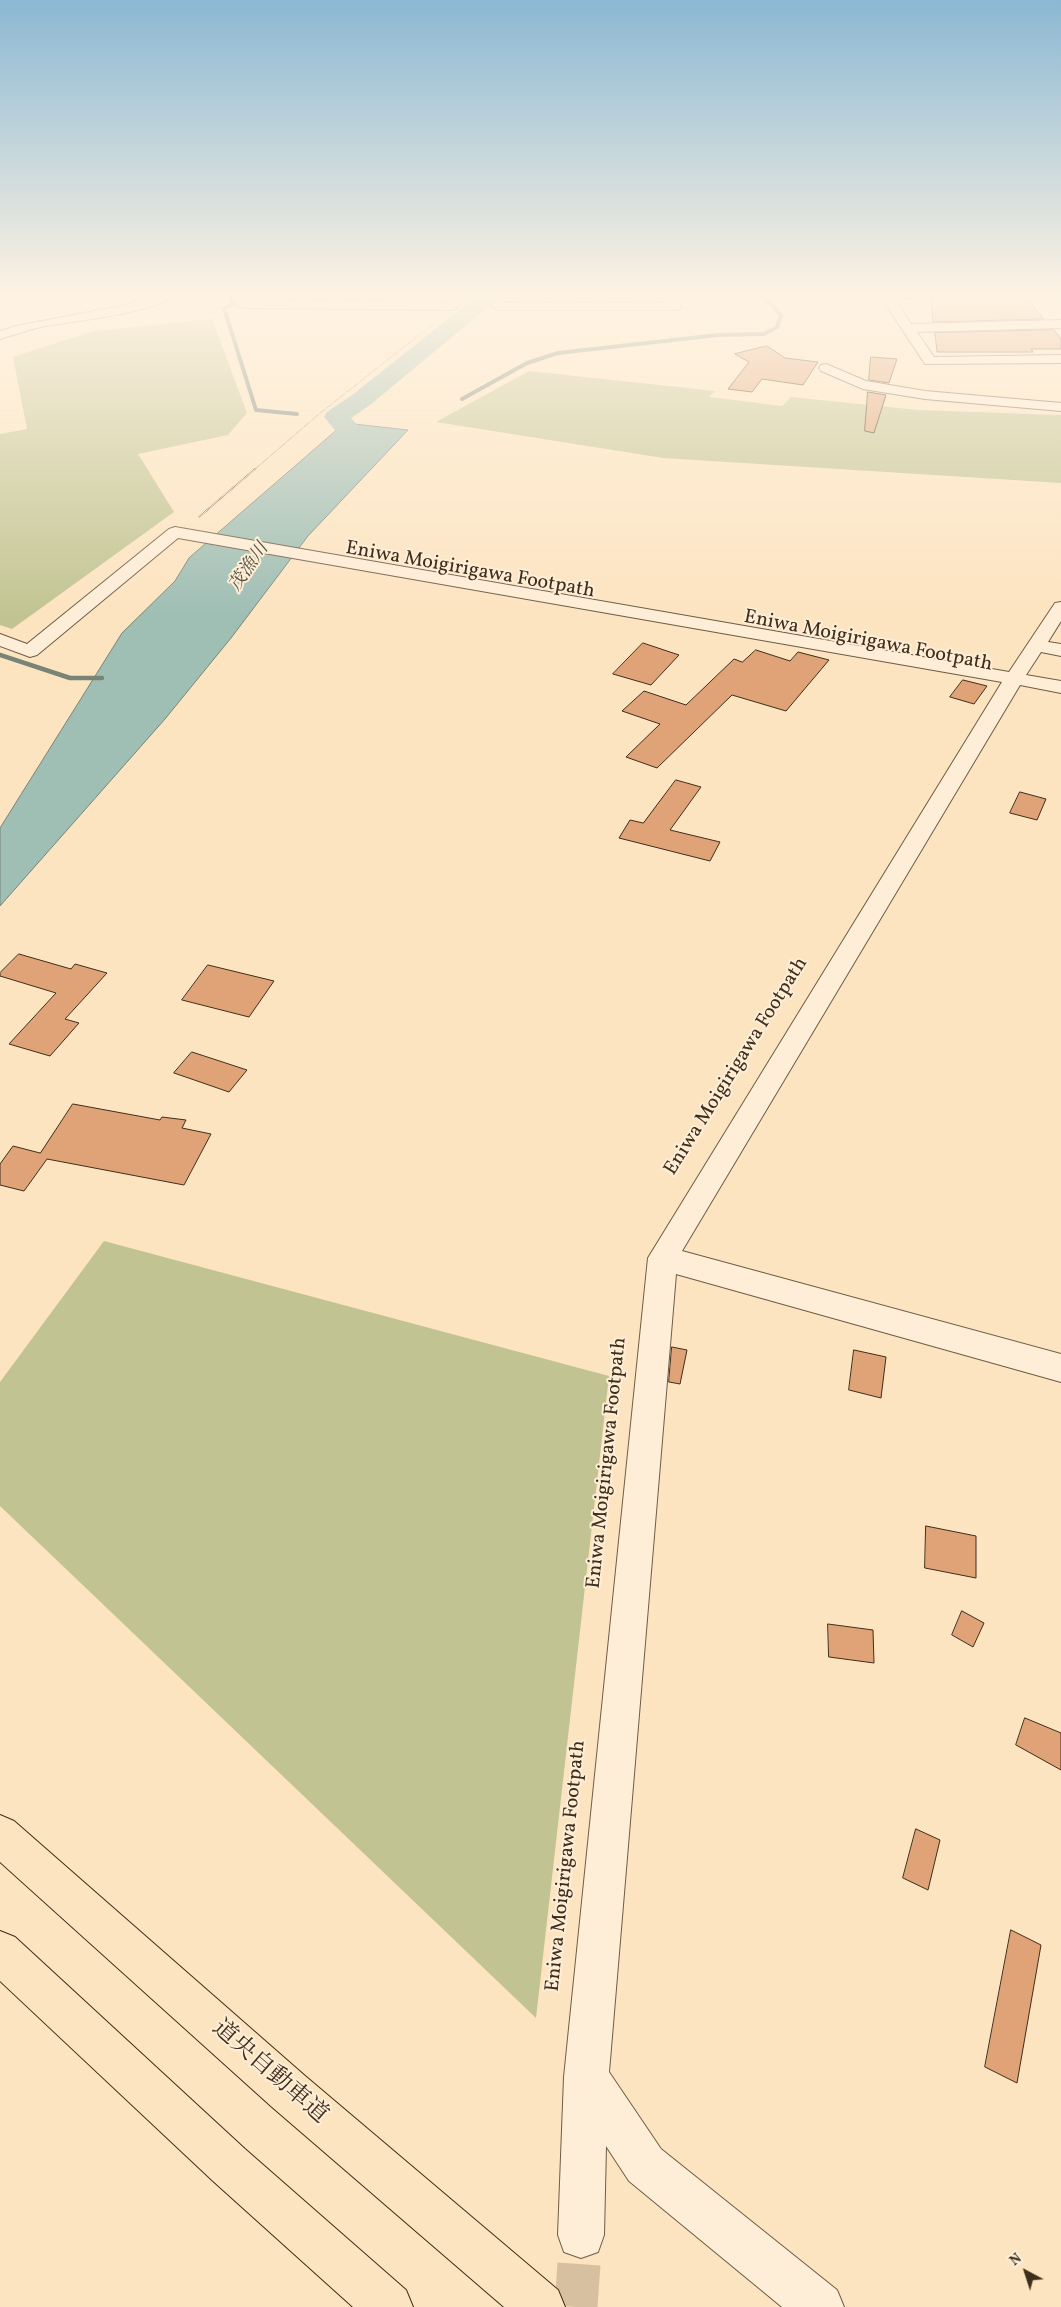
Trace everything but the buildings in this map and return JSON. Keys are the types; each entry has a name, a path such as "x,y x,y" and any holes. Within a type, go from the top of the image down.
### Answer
{"highway":[{"name":"道央自動車道","path":"0,1835 288,2091 542,2307"},
{"path":"0,1952 229,2165 389,2307"}],"street":[{"path":"998,401 1061,407"},
{"path":"0,640 30,651 175,532 311,554 1061,687"},
{"path":"581,2234 586,2077 663,1258 1014,679 1049,647 1061,608"},
{"path":"663,1258 1061,1368"},
{"path":"586,2077 645,2165 820,2307"}],"path":[{"path":"186,534 336,401"}],"green space":[{"path":"21,401 242,401 247,413 228,435 138,454 174,512 12,629 0,625 0,434 27,429"},
{"path":"475,401 739,401 782,406 787,401 827,401 918,410 1061,415 1061,483 663,458 436,422"},
{"path":"104,1241 609,1376 536,2018 0,1506 0,1382"}],"water":[{"path":"345,423 408,430 308,536 231,638 165,719 0,906 0,828 122,633 175,581 189,558"}],"waterway":[{"path":"253,401 256,410 297,414"},
{"name":"茂漁川","path":"333,472 360,443 336,417 360,401"},
{"path":"0,655 70,678 102,678"}],"tunnel":[{"path":"576,2307 581,2235"}]}
